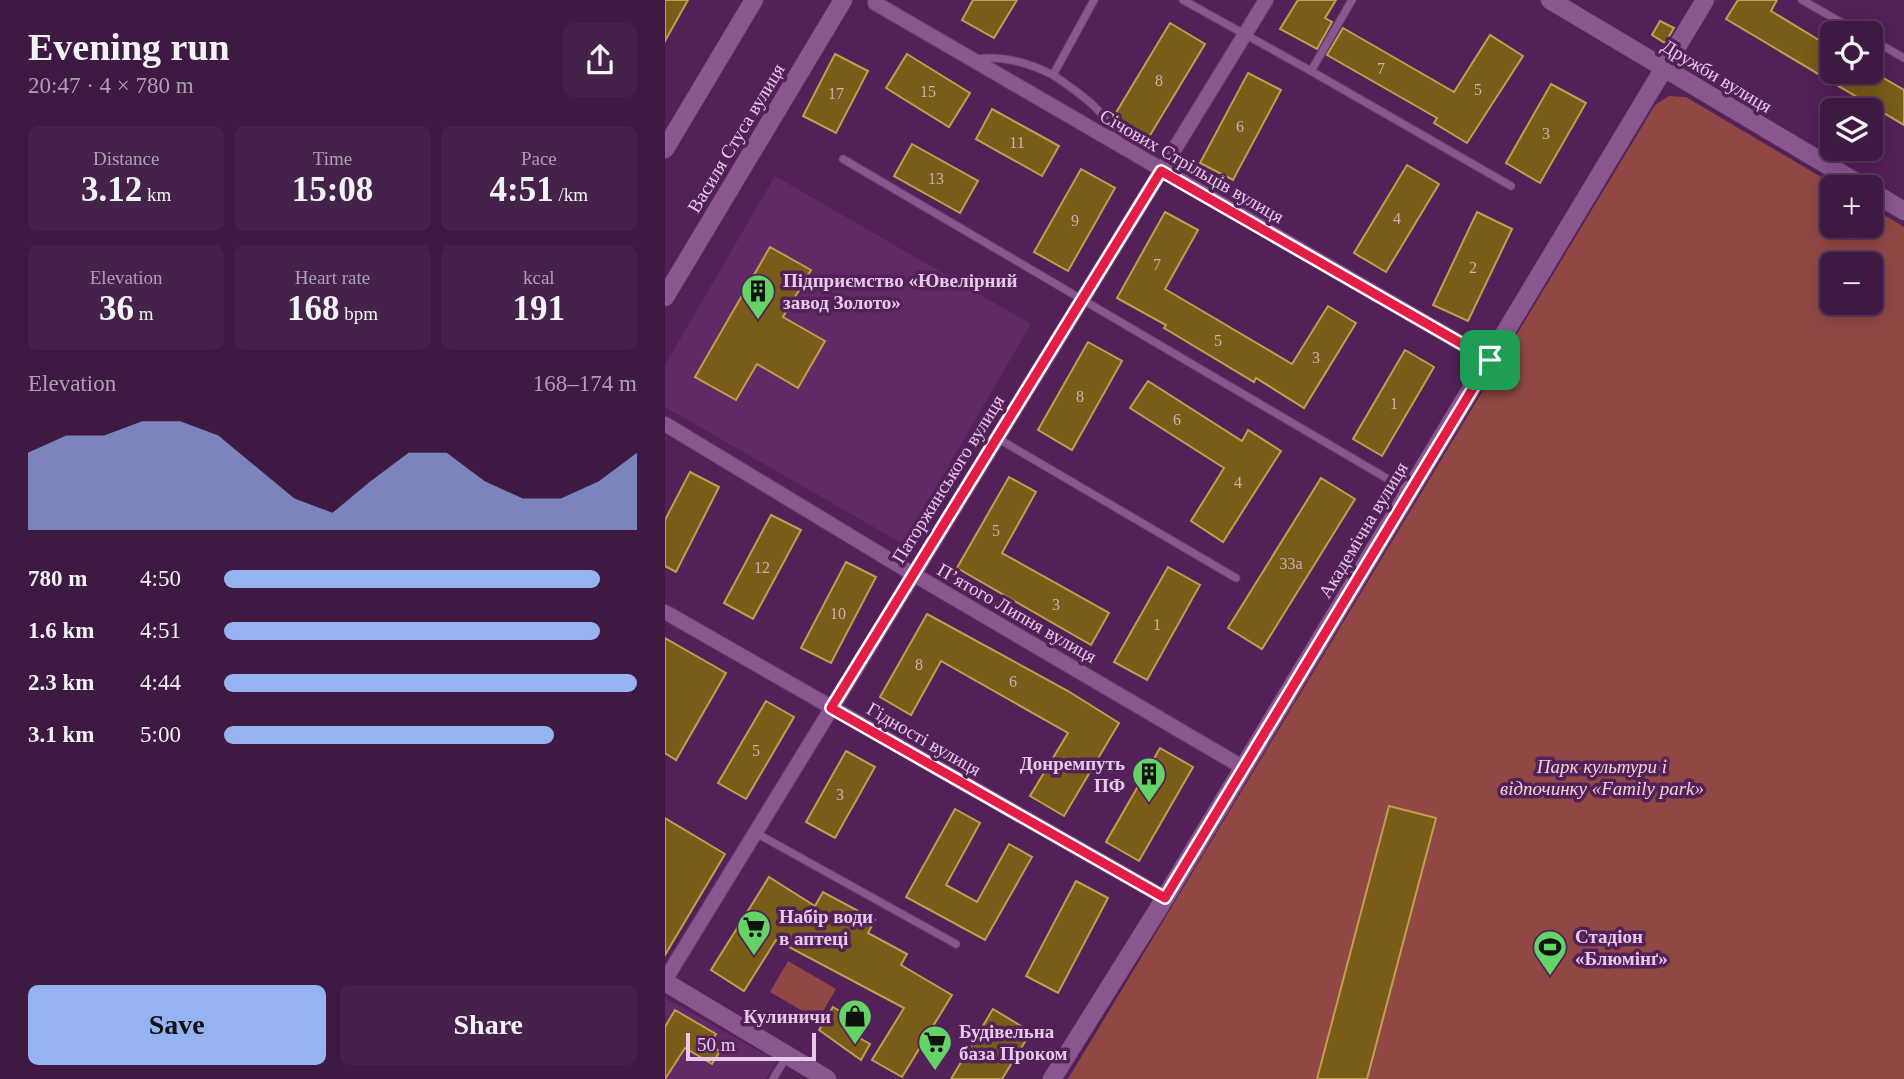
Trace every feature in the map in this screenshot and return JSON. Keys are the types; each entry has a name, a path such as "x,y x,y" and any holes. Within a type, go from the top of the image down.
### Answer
{"street":[{"path":"665,149 754,0"},
{"name":"Василя Стуса вулиця","path":"665,297 843,0"},
{"name":"Паторжинського вулиця","path":"665,981 1266,0"},
{"name":"Дружби вулиця","path":"1550,0 1844,175"},
{"name":"Академічна вулиця","path":"1052,1079 1244,768 1705,0"},
{"name":"Січових Стрільців вулиця","path":"875,3 1490,360"},
{"path":"1883,198 1904,211"},
{"name":"П’ятого Липня вулиця","path":"665,424 913,574 1244,768"},
{"name":"Гідності вулиця","path":"665,612 1165,898"},
{"path":"665,981 827,1079"}],"lane":[{"path":"1053,75 1094,0"},
{"path":"1183,0 1511,186"},
{"path":"1311,71 1352,0"},
{"path":"1802,0 1839,21"},
{"path":"1883,46 1904,58"},
{"path":"972,59 999,57 1037,67 1053,75 1076,91 1114,127 1122,148"},
{"path":"843,159 1410,492"},
{"path":"997,438 1236,578"},
{"path":"755,832 956,944"},
{"path":"773,1079 787,1055"}],"shaded area":[{"name":"Підприємство «Ювелірний завод Золото»","path":"775,176 1031,324 903,544 665,407 665,365"},
{"path":"665,998 777,1061 766,1079 665,1079"}],"green space":[{"name":"Парк культури і відпочинку «Family park»","path":"1669,96 1686,97 1820,176 1820,238 1883,238 1883,214 1904,227 1904,1079 1068,1079 1655,105"},
{"path":"788,961 836,989 818,1020 770,992"}],"building":[{"path":"665,0 688,0 665,41"},
{"path":"973,0 1017,0 994,38 962,20"},
{"path":"1298,0 1336,0 1325,18 1332,22 1317,49 1280,29"},
{"path":"1738,0 1777,0 1771,11 1820,41 1820,75 1726,19"},
{"path":"1660,21 1674,28 1665,43 1652,35"},
{"path":"1170,23 1205,44 1149,137 1114,116"},
{"path":"1343,28 1454,92 1490,35 1523,56 1467,143 1434,123 1437,118 1327,55"},
{"path":"835,54 868,71 836,133 803,116"},
{"path":"907,54 970,93 949,127 886,88"},
{"path":"1248,73 1281,90 1233,180 1200,163"},
{"path":"1883,78 1904,90 1904,125 1883,112 1883,98 1859,98 1835,84 1883,84"},
{"path":"1551,84 1586,103 1540,183 1506,163"},
{"path":"992,109 1059,146 1042,176 976,139"},
{"path":"912,144 978,181 960,213 894,176"},
{"path":"1407,165 1439,184 1386,272 1354,253"},
{"path":"1081,169 1115,188 1068,271 1034,252"},
{"path":"1165,212 1198,230 1165,289 1292,364 1328,306 1356,323 1304,408 1256,378 1254,382 1164,328 1166,325 1117,298"},
{"path":"1477,212 1512,229 1468,321 1433,305"},
{"name":"Підприємство «Ювелірний завод Золото»","path":"770,247 811,270 783,317 825,341 798,388 757,364 736,400 695,377"},
{"path":"1088,342 1122,361 1072,450 1038,430"},
{"path":"1405,350 1434,367 1382,456 1353,439"},
{"path":"1148,381 1242,441 1248,430 1281,451 1223,542 1191,521 1224,468 1130,408"},
{"path":"690,472 719,487 676,572 665,566 665,520"},
{"path":"1009,477 1036,492 1002,553 1109,613 1091,645 957,568"},
{"path":"1321,478 1355,499 1262,649 1228,628"},
{"path":"771,515 801,530 753,619 724,603"},
{"path":"846,562 876,577 831,663 801,648"},
{"path":"1168,567 1200,585 1147,680 1114,662"},
{"path":"927,614 1068,691 1119,723 1064,816 1030,796 1068,733 941,661 911,715 880,697"},
{"path":"665,638 726,673 676,760 665,753"},
{"path":"766,701 794,717 746,799 718,783"},
{"name":"Донремпуть ПФ","path":"1160,748 1193,767 1139,861 1106,842"},
{"path":"846,751 875,767 835,838 806,822"},
{"path":"1389,806 1436,818 1367,1079 1317,1079"},
{"path":"955,809 980,823 946,885 977,902 1009,844 1032,857 985,940 906,897"},
{"path":"665,818 725,854 665,955"},
{"path":"769,877 815,906 823,892 875,920 868,933 907,954 901,965 952,995 902,1077 872,1060 904,1008 776,940 744,991 711,970"},
{"path":"1076,881 1108,898 1058,993 1026,976"},
{"path":"833,1007 851,1018 844,1029 870,1044 861,1060 819,1030"},
{"path":"993,1009 1031,1032 1002,1079 951,1079"},
{"path":"675,1010 716,1034 709,1045 720,1051 712,1064 685,1048 665,1079 665,1027"}],"place":[{"name":"Підприємство «Ювелірний завод Золото»","path":"758,321"},
{"name":"Донремпуть ПФ","path":"1149,804"},
{"name":"Набір води в аптеці","path":"754,957"},
{"name":"Стадіон «Блюмінґ»","path":"1550,977"},
{"name":"Кулиничи","path":"855,1046"},
{"name":"Будівельна база Проком","path":"935,1072"}],"route":[{"path":"1161,171 1490,360 1165,898 831,708 1161,171"}]}
